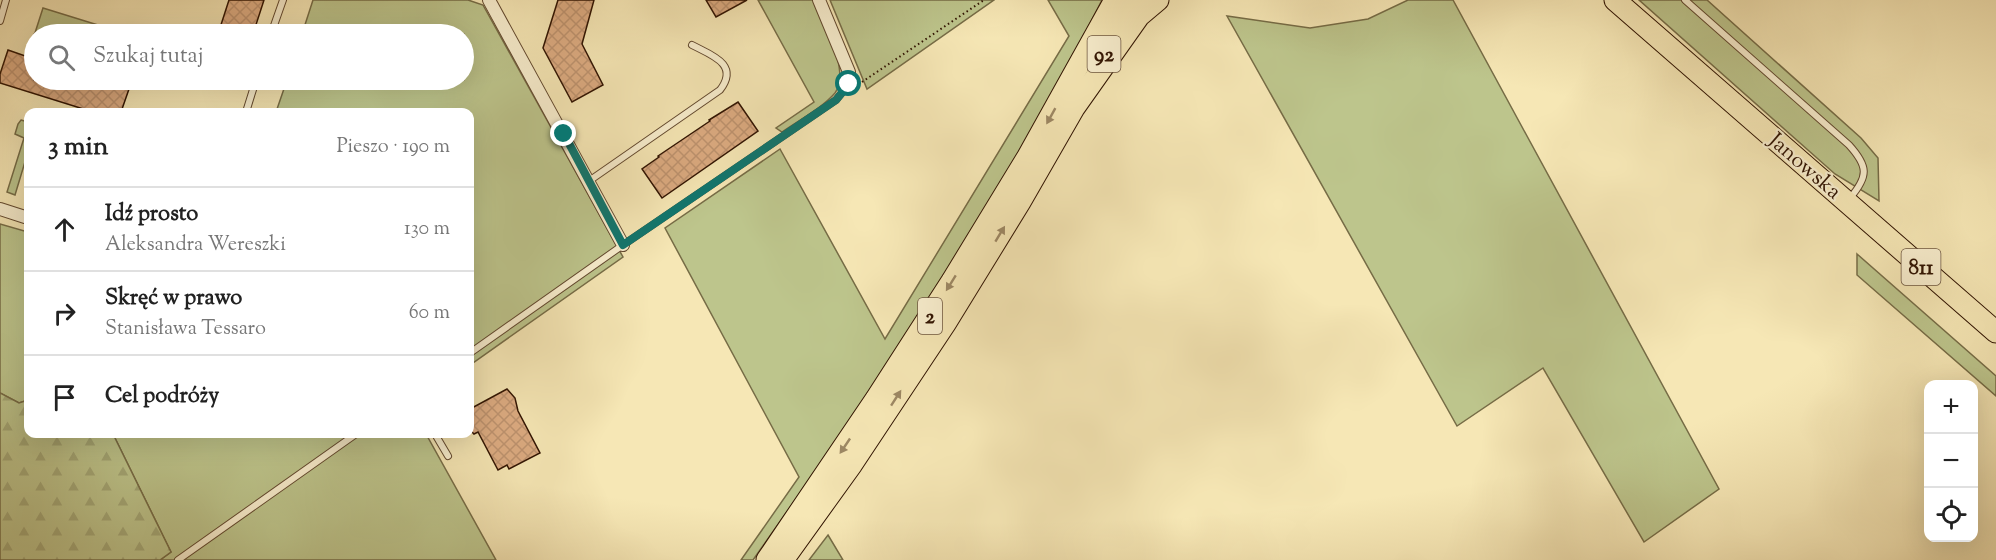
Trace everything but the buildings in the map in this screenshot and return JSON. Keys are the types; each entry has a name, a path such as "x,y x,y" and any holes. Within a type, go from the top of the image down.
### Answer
{"highway":[{"name":"2","path":"768,560 952,281 1038,140 1115,0"},
{"path":"1074,108 1139,16 1158,0"},
{"name":"Janowska","path":"1615,0 1996,332"},
{"name":"2","path":"783,560 852,464 945,324 1074,108"}],"main road":[{"name":"92","path":"1074,108 1134,0"}],"street":[{"path":"489,0 623,245"},
{"path":"819,0 849,72 849,84"},
{"path":"0,209 24,217"}],"lane":[{"path":"0,21 6,0"},
{"path":"275,24 283,0"},
{"path":"1685,0 1849,145 1860,158 1864,178 1847,202"},
{"path":"589,181 720,90 726,78 722,62 717,57 692,45"},
{"path":"474,350 623,245 836,100 849,84"},
{"path":"247,108 253,90"},
{"path":"178,560 350,438"},
{"path":"437,438 448,456"}],"path":[{"path":"849,84 856,86 984,0"}],"green space":[{"path":"313,0 468,0 483,5 623,257 474,362 474,108 277,108 284,90 474,90 474,24 305,24"},
{"path":"758,0 815,0 838,60 839,84 835,93 817,109 782,132 776,128 814,102"},
{"path":"830,0 994,0 867,89"},
{"path":"1048,0 1102,0 1009,174 925,311 753,560 741,560 799,477 665,228 780,149 885,339 1069,36"},
{"path":"1408,0 1453,0 1719,489 1644,542 1543,368 1457,426 1227,16 1310,28 1368,19"},
{"path":"1639,0 1707,0 1861,138 1878,158 1879,201 1835,174"},
{"path":"43,8 95,24 38,24"},
{"path":"21,120 24,121 24,138 15,134"},
{"path":"24,138 24,165 15,195 7,192"},
{"path":"0,224 24,231 24,401 19,403 0,393"},
{"path":"1857,254 1996,376 1996,396 1978,380 1857,275"},
{"path":"0,393 19,403 24,401 24,438 115,438 171,552 160,560 0,560"},
{"path":"115,438 428,438 496,560 160,560 171,552"},
{"path":"828,535 843,560 809,560"}],"route":[{"path":"564,134 623,245 836,100 849,84"}]}
